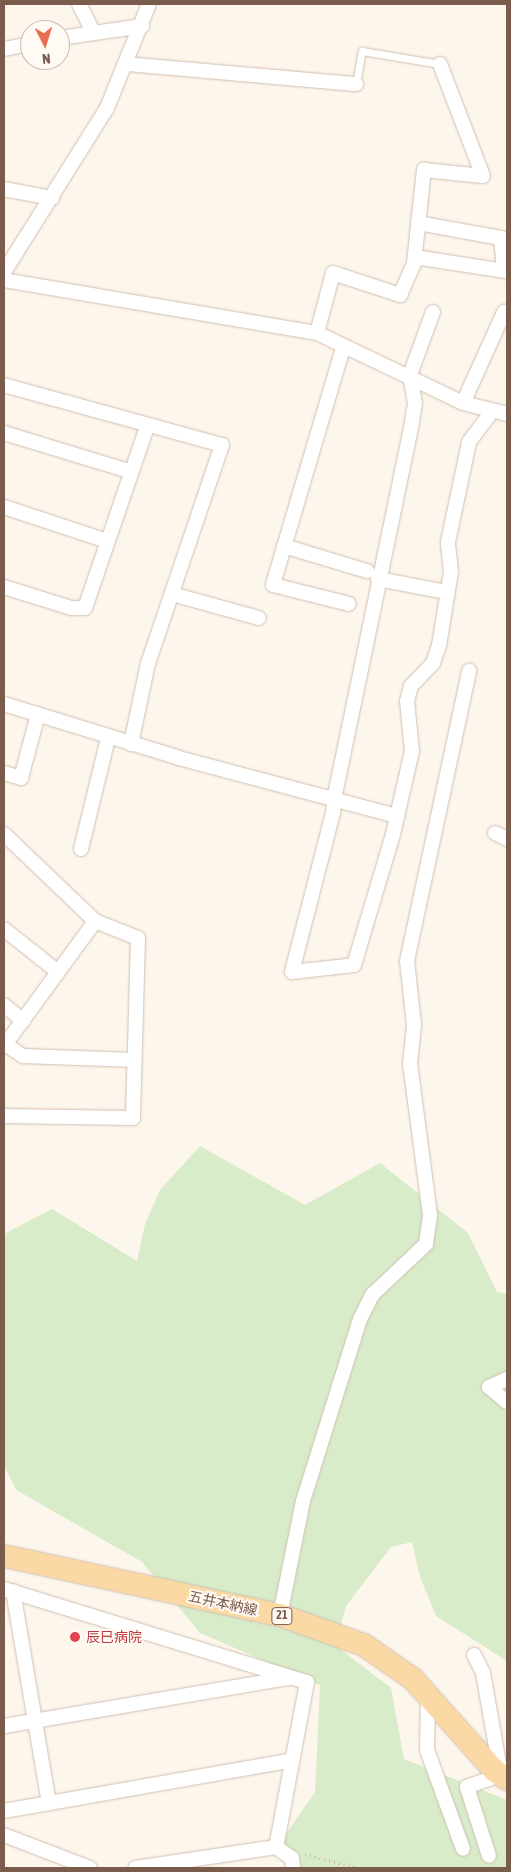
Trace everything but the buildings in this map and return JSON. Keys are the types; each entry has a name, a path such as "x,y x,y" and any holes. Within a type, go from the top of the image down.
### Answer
{"main road":[{"name":"五井本納線","path":"4,1556 280,1615 364,1645 413,1679 428,1698 504,1777"}],"street":[{"path":"79,4 93,31"},
{"path":"4,272 107,108 142,26 149,4"},
{"path":"70,36 93,31 142,26"},
{"path":"4,49 20,46"},
{"path":"126,64 356,84"},
{"path":"317,333 333,273 400,295 415,257 424,170 483,176 440,64"},
{"path":"4,189 52,198"},
{"path":"415,257 504,271 502,238 418,223"},
{"path":"4,280 317,333 343,348 410,375 463,403 507,414"},
{"path":"432,312 410,375 415,403 334,800 292,972 354,965 397,816 412,751 407,701 411,686 433,663 451,572 448,542 469,442 492,411"},
{"path":"463,403 504,312"},
{"path":"343,348 274,585 350,604"},
{"path":"4,385 147,427 222,445 148,663 131,744"},
{"path":"4,587 71,608 85,608 129,471 147,427"},
{"path":"4,433 129,471"},
{"path":"4,506 107,542"},
{"path":"284,546 367,571"},
{"path":"378,579 446,592"},
{"path":"172,594 259,618"},
{"path":"280,1615 303,1501 360,1319 373,1294 426,1244 430,1216 410,1064 414,1025 407,961 469,671"},
{"path":"4,704 108,738 397,816"},
{"path":"4,773 22,778 38,714"},
{"path":"81,849 108,738"},
{"path":"4,834 95,921 138,938 133,1118 4,1116"},
{"path":"95,921 4,1045 23,1056 134,1060"},
{"path":"4,929 58,972"},
{"path":"4,1005 23,1021"},
{"path":"507,1379 489,1387 507,1402"},
{"path":"49,1803 35,1721 8,1590 306,1682 276,1847"},
{"path":"474,1655 483,1673 504,1777 467,1787 489,1856"},
{"path":"4,1726 292,1678"},
{"path":"428,1698 427,1750 463,1849"},
{"path":"4,1811 292,1760"},
{"path":"4,1835 90,1868"},
{"path":"136,1868 220,1862 276,1847"},
{"path":"276,1847 292,1863"}],"lane":[{"path":"356,84 362,51 440,64"}],"path":[{"path":"292,1863 308,1853 358,1868"}],"green space":[{"path":"200,1146 305,1205 380,1163 468,1233 497,1292 507,1294 507,1661 436,1616 420,1577 412,1542 391,1547 346,1606 335,1645 391,1688 404,1759 507,1800 507,1868 302,1868 275,1850 315,1792 320,1685 200,1633 142,1562 16,1490 4,1466 4,1234 52,1209 137,1261 145,1224 160,1190"}],"place":[{"name":"辰巳病院","path":"75,1637"}]}
